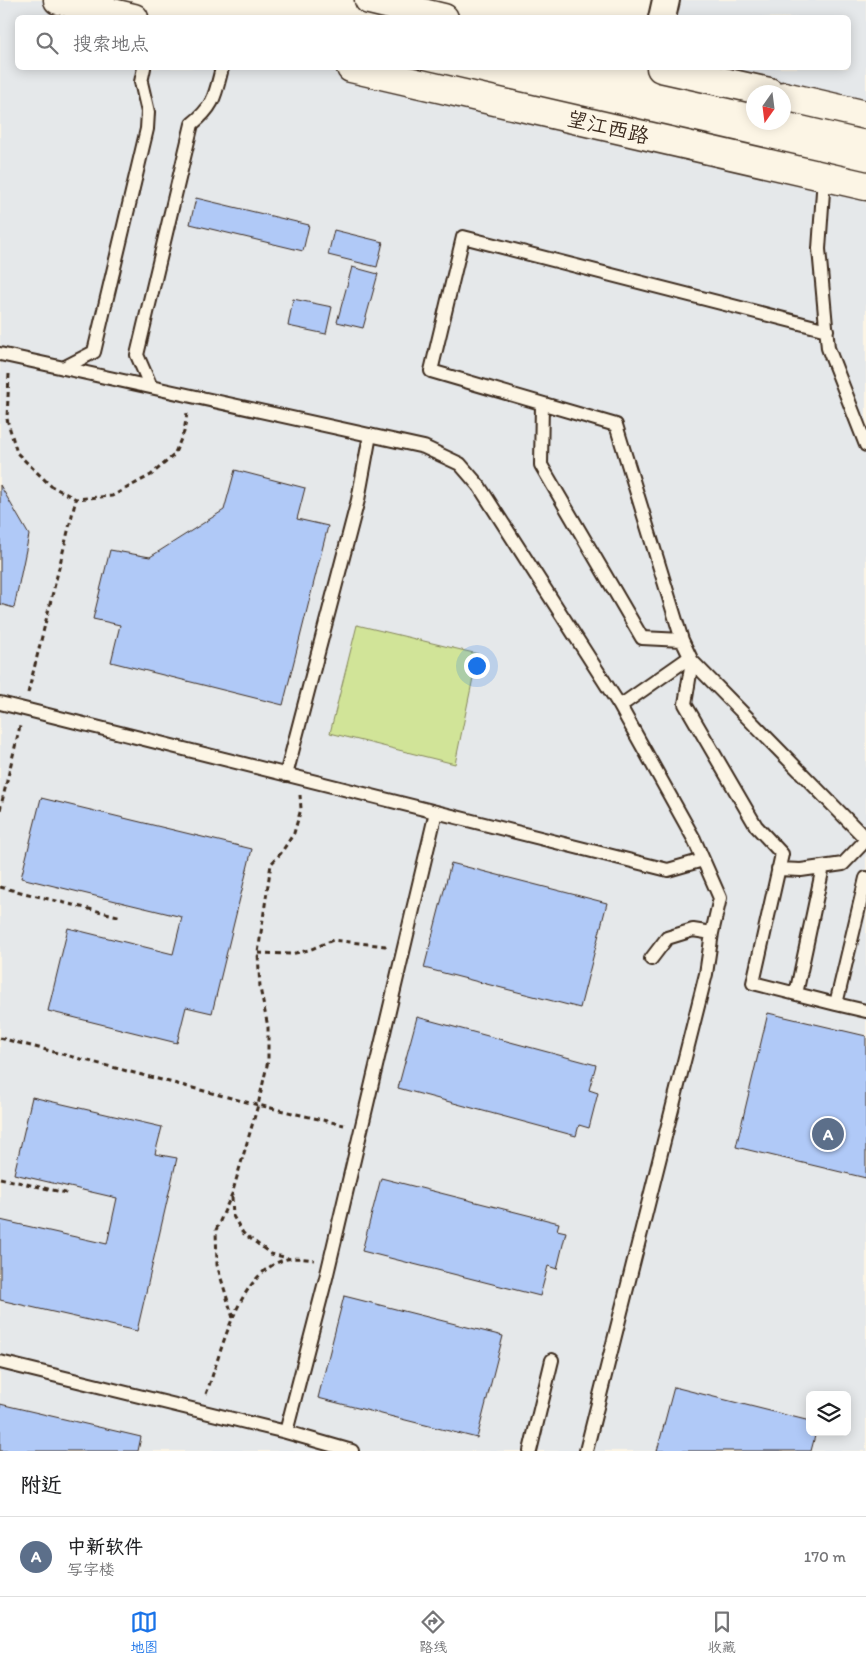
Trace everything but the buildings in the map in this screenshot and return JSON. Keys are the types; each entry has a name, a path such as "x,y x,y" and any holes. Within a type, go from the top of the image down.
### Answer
{"main road":[{"path":"58,0 121,15"},
{"path":"368,0 431,15"},
{"name":"望江西路","path":"360,70 866,186"},
{"path":"670,70 746,87"},
{"path":"791,98 866,115"}],"street":[{"path":"663,15 666,0"}],"lane":[{"path":"63,368 94,352 147,129 148,112 141,82 144,70"},
{"path":"151,388 137,355 192,124 206,112 215,96 222,70"},
{"path":"824,177 819,249 828,348 866,444"},
{"path":"778,869 801,870 842,864 866,839 692,659 682,640 616,425 431,371 463,237 827,330"},
{"path":"6,355 424,447 460,464 479,486 620,706 694,839 720,898 712,933 706,974 586,1451"},
{"path":"542,404 541,466 642,638 682,640"},
{"path":"286,775 358,500 370,435"},
{"path":"620,706 692,659"},
{"path":"692,659 686,704 756,826 782,854 753,983 866,1011"},
{"path":"0,703 668,870 703,860"},
{"path":"286,1432 330,1261 436,812"},
{"path":"796,994 823,867"},
{"path":"836,1004 866,878"},
{"path":"651,959 667,938 693,930 712,933"},
{"path":"530,1451 552,1360"},
{"path":"0,1362 286,1432 352,1451"}],"path":[{"path":"6,355 7,418 17,453 51,486 76,499 112,496 150,475 174,456 184,432 190,396"},
{"path":"0,810 76,499"},
{"path":"233,1318 217,1265 216,1230 232,1194 258,1105 268,1061 268,1028 260,988 258,953 271,864 294,833 301,809 302,779"},
{"path":"0,887 122,917"},
{"path":"258,953 291,954 309,950 333,940 385,946 408,933"},
{"path":"0,1038 258,1105 361,1129"},
{"path":"0,1178 70,1194"},
{"path":"232,1194 232,1216 244,1233 271,1254 288,1258 330,1261"},
{"path":"200,1411 224,1339 243,1296 264,1270 288,1258"}],"shaded area":[{"path":"0,0 58,0 125,15 15,15 15,70 360,70 866,186 866,1451 0,1451"},
{"path":"666,0 866,0 866,115 791,98 791,85 746,85 746,87 670,70 851,70 851,15 662,15"}],"green space":[{"path":"357,625 478,654 455,764 330,733"}],"place":[{"name":"中新软件","path":"828,1134"}]}
